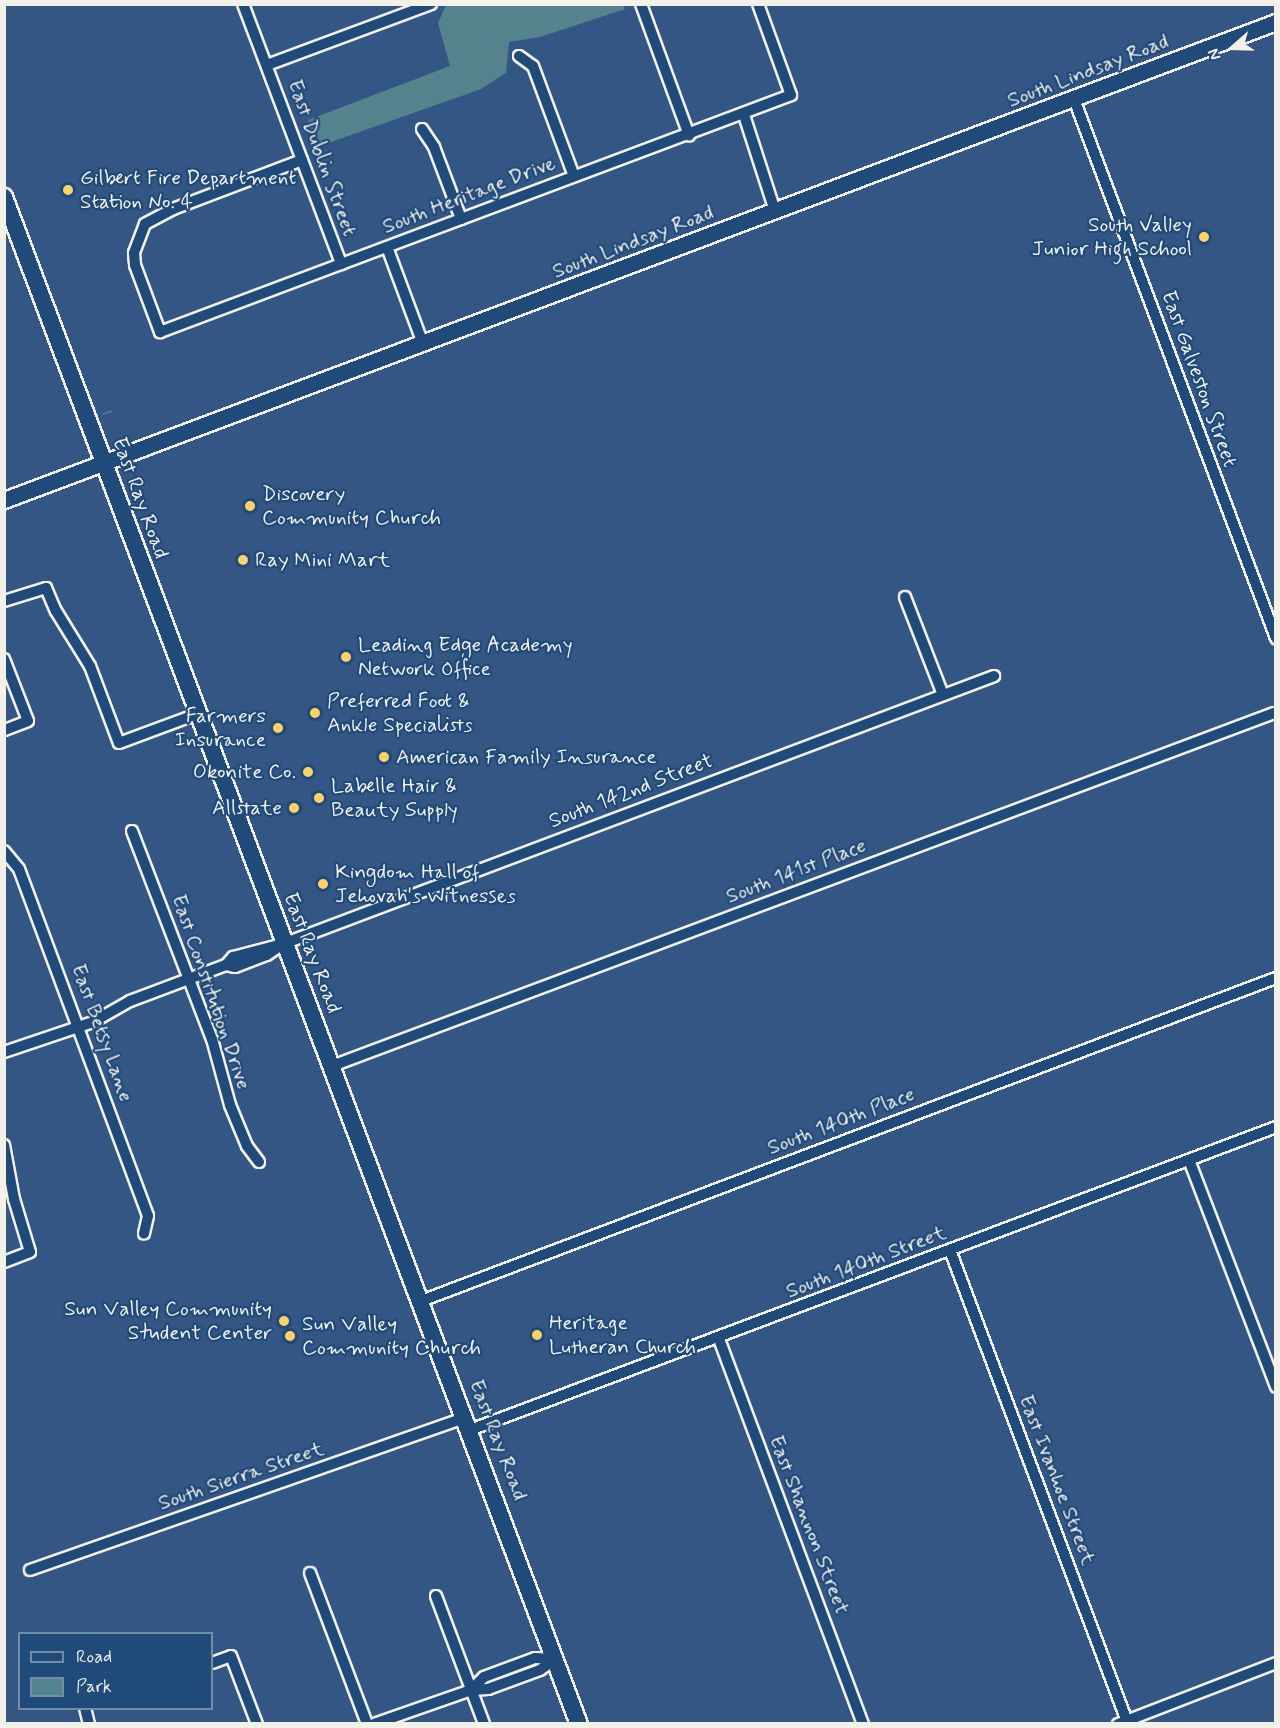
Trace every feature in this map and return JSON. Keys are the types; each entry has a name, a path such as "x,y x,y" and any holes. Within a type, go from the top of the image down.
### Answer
{"main road":[{"name":"South Lindsay Road","path":"4,500 1275,22"},
{"name":"East Ray Road","path":"4,197 283,944 332,1066 468,1424 579,1724"}],"street":[{"name":"East Dublin Street","path":"243,4 341,264"},
{"path":"267,64 430,4"},
{"path":"641,4 689,135"},
{"name":"South Heritage Drive","path":"302,160 173,209 146,224 134,253 135,265 160,332 574,176 744,115 791,94 758,4"},
{"path":"519,56 533,66 574,176"},
{"name":"East Galveston Street","path":"1074,99 1275,638"},
{"path":"744,115 775,211"},
{"path":"422,129 434,147 461,219"},
{"name":"East Dublin Street","path":"387,247 423,344"},
{"path":"4,601 46,588 56,611 90,666 119,743 197,714"},
{"path":"904,597 943,695"},
{"path":"4,659 28,721 4,730"},
{"name":"South 142nd Street","path":"4,1052 79,1027 130,1001 226,965 235,967 267,956 283,944 994,676"},
{"name":"South 141st Place","path":"332,1066 1274,713"},
{"name":"East Constitution Drive","path":"132,831 212,1039 230,1105 247,1146 259,1162"},
{"name":"East Betsy Lane","path":"4,851 19,869 79,1027 148,1216 144,1234"},
{"name":"South 140th Place","path":"421,1301 1275,978"},
{"name":"South 140th Street","path":"468,1424 719,1340 1275,1127"},
{"path":"4,1145 14,1200 30,1252 4,1262"},
{"path":"1189,1160 1275,1387"},
{"name":"East Ivanhoe Street","path":"950,1250 1124,1722"},
{"name":"East Shannon Street","path":"719,1340 863,1724"},
{"name":"South Sierra Street","path":"30,1570 468,1424"},
{"path":"310,1573 367,1724"},
{"path":"436,1596 484,1724"},
{"path":"213,1663 231,1656 256,1724"},
{"path":"374,1724 471,1690 488,1689 540,1670 555,1659"},
{"path":"1124,1722 1275,1663"}],"green space":[{"path":"446,5 623,5 625,9 540,37 509,42 506,73 481,89 317,147 308,120 450,66 438,23"}],"waterway":[{"path":"103,414 112,411"}],"place":[{"name":"Gilbert Fire Department Station No. 4","path":"68,190"},
{"name":"South Valley Junior High School","path":"1204,237"},
{"name":"Discovery Community Church","path":"250,506"},
{"name":"Ray Mini Mart","path":"243,560"},
{"name":"Leading Edge Academy Network Office","path":"346,657"},
{"name":"Preferred Foot & Ankle Specialists","path":"315,713"},
{"name":"Farmers Insurance","path":"278,728"},
{"name":"American Family Insurance","path":"384,757"},
{"name":"Okonite Co.","path":"308,772"},
{"name":"Labelle Hair & Beauty Supply","path":"319,798"},
{"name":"Allstate","path":"294,808"},
{"name":"Kingdom Hall of Jehovah's Witnesses","path":"323,884"},
{"name":"Sun Valley Community Student Center","path":"284,1321"},
{"name":"Heritage Lutheran Church","path":"537,1335"},
{"name":"Sun Valley Community Church","path":"290,1336"}]}
